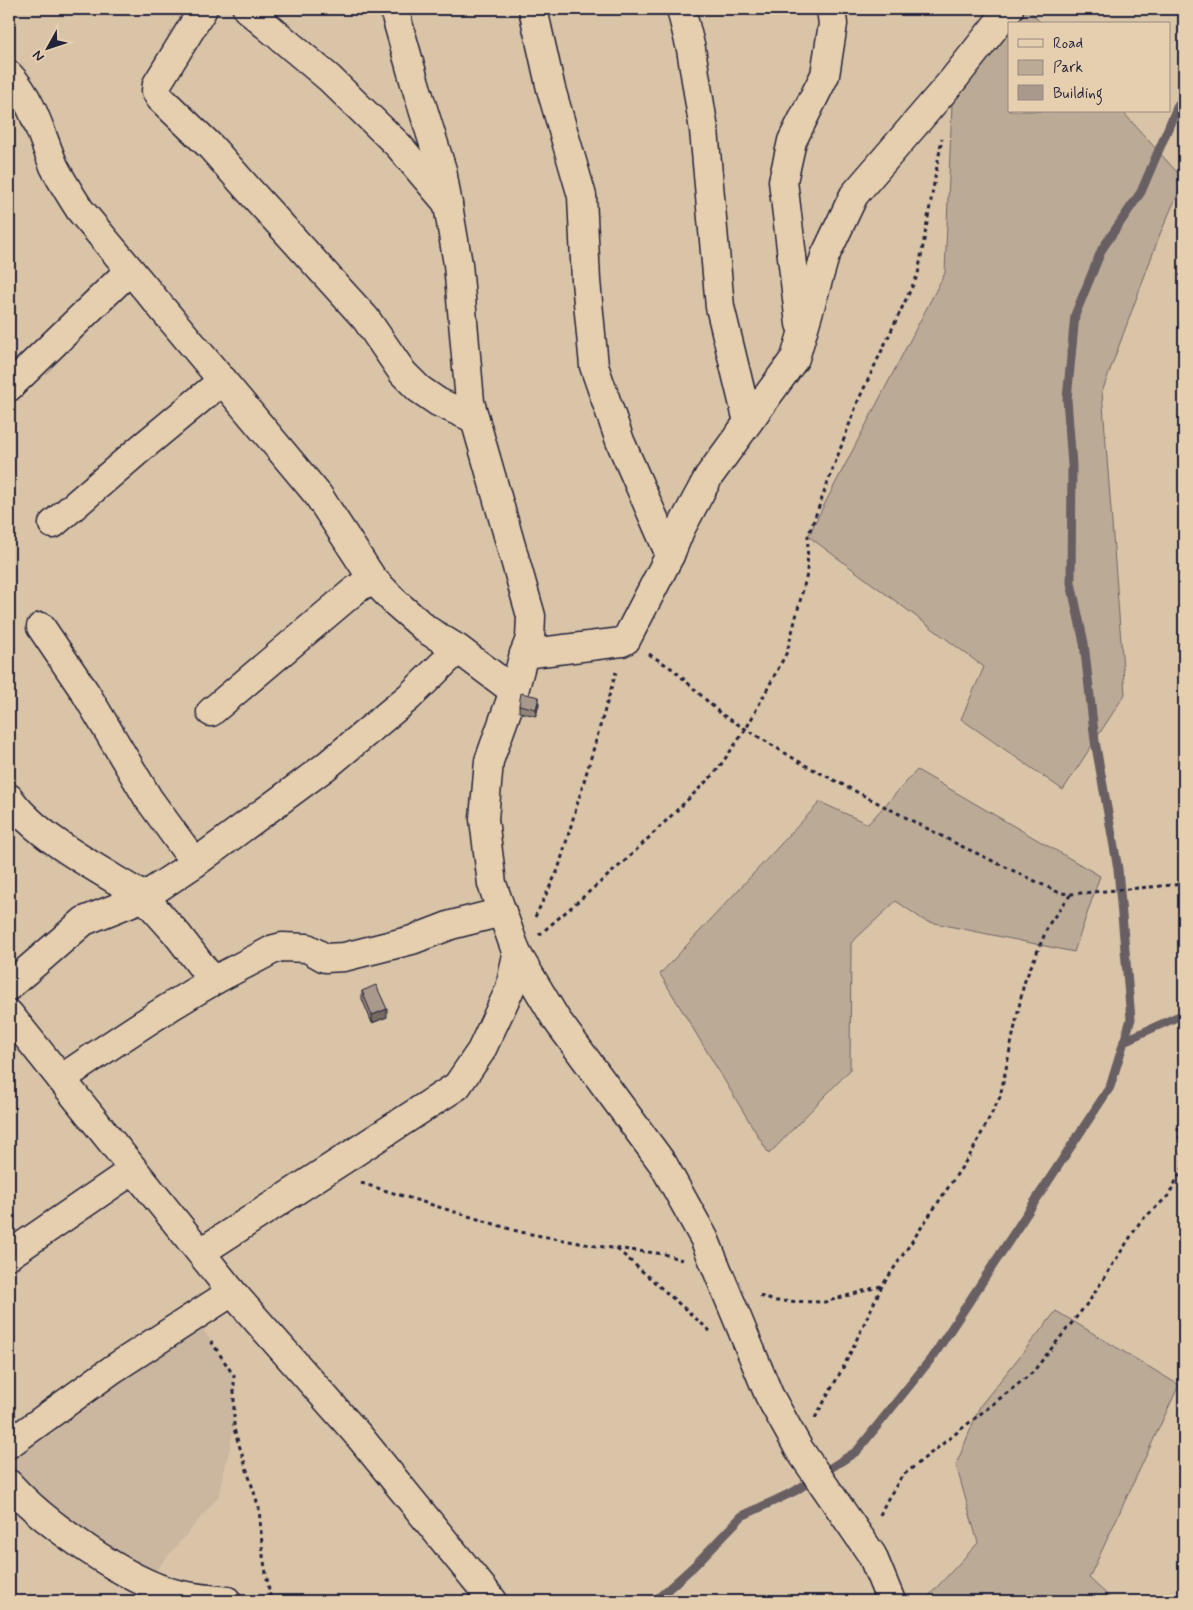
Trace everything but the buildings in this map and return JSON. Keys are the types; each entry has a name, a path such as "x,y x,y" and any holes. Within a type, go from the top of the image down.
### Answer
{"street":[{"path":"203,9 157,84 156,91 160,98 211,147 366,320 408,378 419,389 438,402 475,419"},
{"path":"247,9 330,78 399,146 448,204"},
{"path":"394,9 442,170 458,264 470,402 531,616 530,639 489,761 484,819 492,884 517,954 556,1019 663,1164 704,1238 769,1395 799,1449 872,1555 891,1601"},
{"path":"533,9 551,89 582,196 586,281 594,366 620,441 670,555"},
{"path":"681,9 691,49 704,130 720,307 748,422"},
{"path":"802,337 783,181 792,141 825,75 833,24 830,9"},
{"path":"524,654 626,640 670,555 681,528 709,476 795,358 825,256 854,195 953,80 1010,9"},
{"path":"9,75 27,98 54,166 80,210 318,495 372,578 396,603 427,630 458,649 514,691"},
{"path":"9,387 130,270"},
{"path":"53,524 223,380"},
{"path":"211,712 354,591 372,578"},
{"path":"42,627 85,692 148,798 195,863"},
{"path":"9,986 84,921 144,897 195,863 325,767 409,697 458,649"},
{"path":"9,798 30,822 52,840 144,897 177,934 213,981"},
{"path":"62,1079 114,1042 213,981 274,949 282,947 307,948 325,958 344,957 412,940 451,925 502,912"},
{"path":"201,1252 457,1086 481,1051 510,989 517,954"},
{"path":"9,1014 132,1170 232,1292 360,1436 493,1601"},
{"path":"9,1255 132,1170"},
{"path":"9,1444 113,1369 232,1292"},
{"path":"9,1484 54,1524 95,1553 125,1571 177,1594 227,1601"}],"path":[{"path":"517,954 626,860 715,773 746,729 787,652 807,574 808,536 858,401 918,274 942,137"},
{"path":"1180,274 1184,278"},
{"path":"517,954 558,870 626,640 674,670 721,714 802,764 955,843 1060,893 1071,894 1184,884"},
{"path":"799,1449 844,1366 882,1286 972,1152 1000,1097 1024,983 1049,924 1071,894"},
{"path":"872,1555 876,1527 886,1502 902,1476 1032,1373 1090,1300 1140,1222 1168,1196 1184,1166 1178,1128 1184,1112"},
{"path":"326,1172 520,1232 664,1254 718,1272 754,1294 774,1301 824,1302 882,1286"},
{"path":"617,1248 716,1336"},
{"path":"195,1317 234,1376 234,1429 259,1508 263,1556 271,1601"}],"shaded area":[{"path":"195,1317 234,1376 234,1429 219,1496 142,1587 9,1489 9,1453"}],"green space":[{"path":"1009,9 1028,9 1040,22 1008,22 1008,112 1123,112 1184,180 1160,234 1102,392 1125,694 1063,790 961,719 984,667 808,536 945,273 953,80"},
{"path":"917,770 1100,876 1074,952 925,921 896,901 851,943 850,1070 769,1154 660,974 820,802 868,824"},
{"path":"1056,1311 1179,1385 1089,1578 1114,1601 924,1601 978,1543 956,1465 980,1406"}],"waterway":[{"path":"655,1601 695,1565 742,1516 795,1491 857,1451 934,1355 1110,1087 1131,1019 1118,869 1095,741 1084,643 1071,583 1072,465 1067,399 1075,315 1102,249 1141,192 1178,105 1184,98"},
{"path":"1124,1041 1184,1015"}]}
